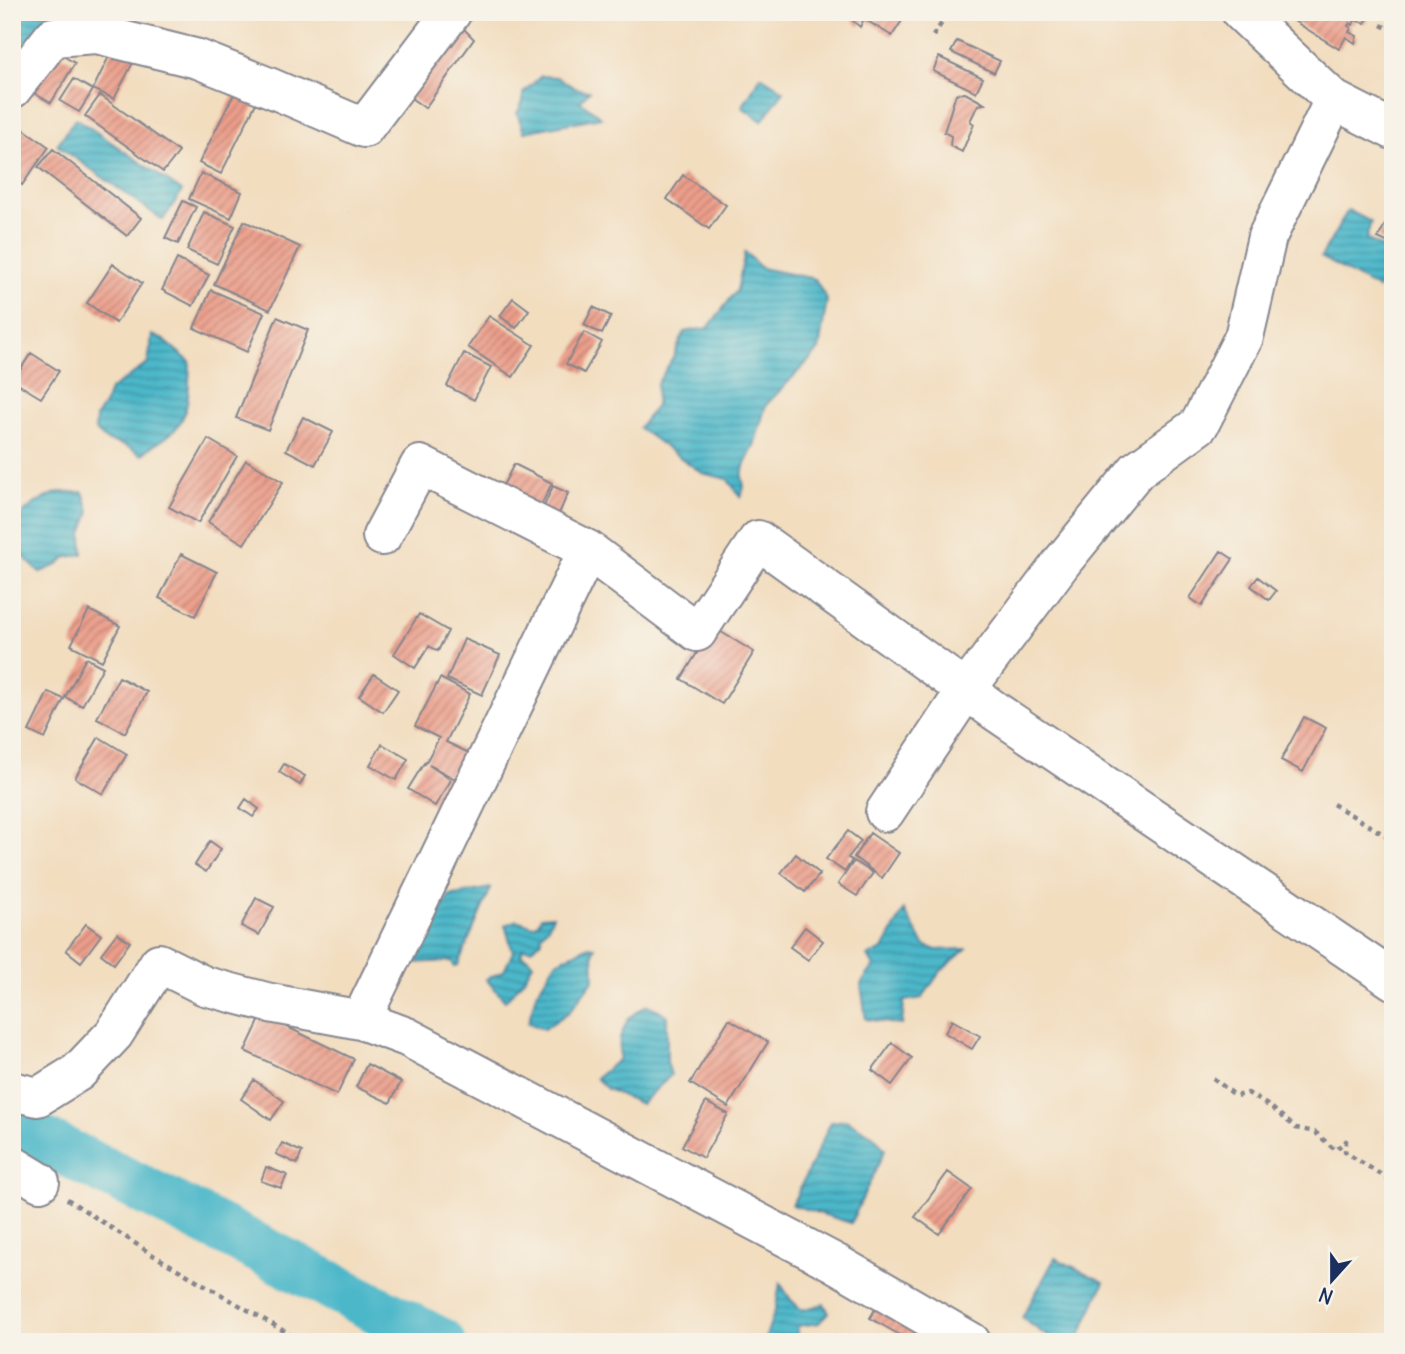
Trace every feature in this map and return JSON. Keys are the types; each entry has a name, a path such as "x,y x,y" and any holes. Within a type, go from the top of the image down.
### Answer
{"street":[{"path":"12,89 54,37 97,34 198,59 364,128 452,12"},
{"path":"1241,12 1334,100 1393,130"},
{"path":"885,812 966,690 1062,562 1137,470 1199,425 1244,337 1267,237 1334,100"},
{"path":"382,536 420,464 588,550 697,632 758,540 966,690 1393,980"},
{"path":"360,1020 588,550"},
{"path":"12,1091 38,1097 78,1072 114,1034 159,964 205,986 270,1003 360,1020 407,1037 835,1264 971,1342"}],"path":[{"path":"933,36 949,12"},
{"path":"1381,25 1393,31"},
{"path":"1333,804 1393,840"},
{"path":"1213,1078 1236,1096 1248,1093 1296,1128 1315,1132 1335,1150 1346,1141 1345,1153 1393,1180"},
{"path":"26,1174 153,1255 303,1342"}],"water":[{"path":"12,12 60,12 44,26 31,53 19,47 13,60"},
{"path":"541,76 557,77 575,88 589,91 580,101 601,117 524,132 517,113 523,102 523,93"},
{"path":"761,76 784,91 762,121 742,107"},
{"path":"76,118 182,191 163,220 57,145"},
{"path":"1348,210 1371,222 1366,239 1393,253 1393,267 1378,289 1321,257"},
{"path":"745,252 761,268 815,279 827,300 819,350 766,405 754,446 744,466 741,497 727,479 702,473 639,428 656,406 657,384 674,356 684,332 708,328 737,290"},
{"path":"152,335 164,340 190,362 189,392 182,420 166,438 142,455 126,446 106,440 95,430 96,417 110,390 148,363"},
{"path":"59,492 83,492 90,512 82,534 83,554 65,558 56,566 40,572 24,555 17,532 18,521 32,505"},
{"path":"491,888 458,965 454,966 452,961 410,963 449,896"},
{"path":"904,910 924,945 936,950 966,949 940,972 922,998 904,1001 902,1025 866,1019 861,984 874,966 868,956 883,949"},
{"path":"553,916 541,935 542,941 531,949 523,948 521,955 533,964 505,1001 486,979 504,971 513,952 505,925 517,920 533,926 541,917"},
{"path":"589,946 595,947 594,979 569,1012 544,1029 528,1023 536,994 556,962"},
{"path":"647,1005 667,1016 667,1062 671,1075 641,1104 607,1089 596,1078 619,1059 620,1038 628,1019"},
{"path":"846,1120 874,1136 885,1150 851,1223 792,1205 831,1122"},
{"path":"1055,1258 1104,1282 1077,1342 1055,1342 1022,1318"},
{"path":"780,1283 791,1300 802,1310 824,1304 829,1312 819,1323 797,1326 798,1342 764,1342 776,1307"}],"building":[{"path":"856,12 899,12 905,16 892,36 864,19 860,27 852,20"},
{"path":"1301,12 1372,12 1365,23 1355,20 1353,25 1350,23 1349,32 1357,36 1355,43 1346,37 1339,49 1294,21"},
{"path":"455,20 474,39 425,108 404,93"},
{"path":"957,41 1000,61 994,73 951,52"},
{"path":"115,44 137,55 114,99 93,89"},
{"path":"51,49 75,63 51,103 27,89"},
{"path":"939,57 983,78 976,92 933,71"},
{"path":"74,79 93,90 79,112 60,101"},
{"path":"241,80 262,91 221,174 199,163"},
{"path":"965,93 985,104 978,105 970,121 974,124 962,152 950,146 951,136 944,132 956,94"},
{"path":"100,95 179,152 163,172 85,116"},
{"path":"12,121 49,147 22,185 12,178"},
{"path":"53,149 141,218 127,236 38,167"},
{"path":"201,173 242,192 231,218 189,199"},
{"path":"683,175 726,205 709,229 667,199"},
{"path":"183,201 196,207 178,244 165,238"},
{"path":"1393,209 1393,245 1378,238"},
{"path":"204,212 235,226 217,264 187,250"},
{"path":"244,221 300,247 270,310 214,284"},
{"path":"177,259 209,275 193,306 162,290"},
{"path":"113,264 142,283 116,323 87,303"},
{"path":"211,290 264,313 247,352 194,328"},
{"path":"513,298 529,310 516,328 500,316"},
{"path":"593,307 611,316 602,334 584,325"},
{"path":"489,316 534,345 513,377 468,347"},
{"path":"277,317 308,330 268,430 236,418"},
{"path":"584,332 602,342 584,373 566,364"},
{"path":"31,353 59,371 41,398 13,381"},
{"path":"464,353 491,367 474,400 447,386"},
{"path":"303,417 333,432 315,465 286,450"},
{"path":"208,439 237,456 198,523 169,507"},
{"path":"246,460 283,482 244,544 208,522"},
{"path":"514,464 552,483 537,514 498,495"},
{"path":"553,486 568,493 555,523 539,517"},
{"path":"1221,551 1233,559 1202,606 1190,598"},
{"path":"181,554 217,572 195,616 159,598"},
{"path":"1258,577 1276,591 1269,600 1251,586"},
{"path":"89,610 120,626 102,661 71,645"},
{"path":"419,614 448,631 438,651 429,646 415,668 394,654"},
{"path":"713,627 754,652 722,704 681,679"},
{"path":"464,639 500,655 482,695 447,679"},
{"path":"86,658 103,667 82,706 65,697"},
{"path":"374,674 398,690 383,712 359,696"},
{"path":"119,677 147,692 125,733 97,718"},
{"path":"440,678 470,694 446,742 469,753 455,779 429,765 451,780 435,806 408,789 439,738 415,726"},
{"path":"48,692 64,699 45,739 29,731"},
{"path":"1304,717 1326,728 1303,772 1281,760"},
{"path":"99,737 127,754 103,794 75,778"},
{"path":"382,744 408,759 396,780 370,765"},
{"path":"284,764 305,776 300,785 279,772"},
{"path":"246,799 259,809 253,817 240,808"},
{"path":"848,831 861,841 848,858 852,860 845,872 826,859"},
{"path":"870,833 899,853 882,878 854,857"},
{"path":"210,841 221,849 206,872 195,865"},
{"path":"796,854 820,874 805,892 781,873"},
{"path":"854,861 873,873 857,896 838,884"},
{"path":"256,898 274,907 259,935 241,926"},
{"path":"86,924 101,935 81,962 66,950"},
{"path":"805,927 823,941 808,960 790,947"},
{"path":"117,933 130,942 114,964 101,954"},
{"path":"262,1015 354,1059 337,1095 245,1051"},
{"path":"729,1019 768,1042 728,1107 690,1083"},
{"path":"952,1020 980,1036 972,1049 945,1033"},
{"path":"892,1043 912,1058 892,1085 872,1070"},
{"path":"367,1064 401,1082 390,1103 356,1087"},
{"path":"254,1080 284,1101 271,1120 241,1099"},
{"path":"706,1102 728,1114 703,1158 682,1146"},
{"path":"282,1143 302,1152 297,1164 276,1154"},
{"path":"266,1167 287,1175 281,1188 261,1181"},
{"path":"948,1172 972,1189 939,1234 915,1217"},
{"path":"883,1296 935,1325 925,1342 912,1342 870,1318"}],"waterway":[{"path":"12,1126 164,1200 441,1342"}]}
